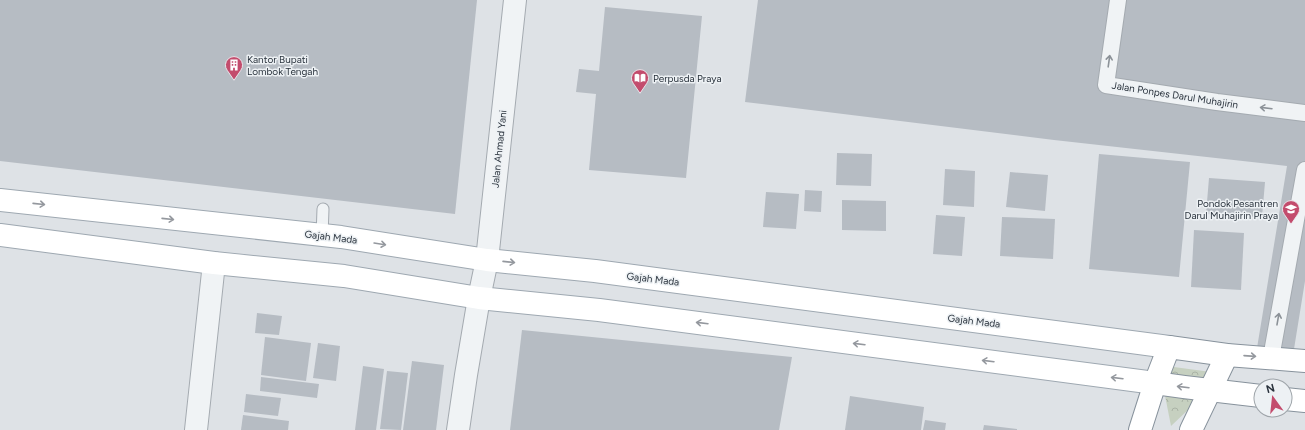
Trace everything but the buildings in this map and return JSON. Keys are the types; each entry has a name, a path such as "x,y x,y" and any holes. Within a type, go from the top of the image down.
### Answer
{"main road":[{"name":"Gajah Mada","path":"0,200 341,237 487,260 611,273 1227,355 1305,361"},
{"path":"0,235 214,263 344,276 479,298 599,310 727,334 1253,395"},
{"path":"1140,430 1155,383 1169,347"},
{"path":"1191,430 1227,355"},
{"path":"1293,400 1305,401"}],"street":[{"name":"Jalan Ahmad Yani","path":"458,430 479,298 487,260 515,0"},
{"name":"Jalan Ponpes Darul Muhajirin","path":"1118,0 1106,85 1217,102 1305,113"},
{"path":"1271,358 1305,170"},
{"path":"196,430 214,263"}],"lane":[{"path":"322,236 323,209"}],"green space":[{"path":"1159,365 1226,374 1171,426"}],"place":[{"name":"Kantor Bupati Lombok Tengah","path":"234,80"},
{"name":"Perpusda Praya","path":"640,93"},
{"name":"Pondok Pesantren Darul Muhajirin Praya","path":"1291,224"}]}
